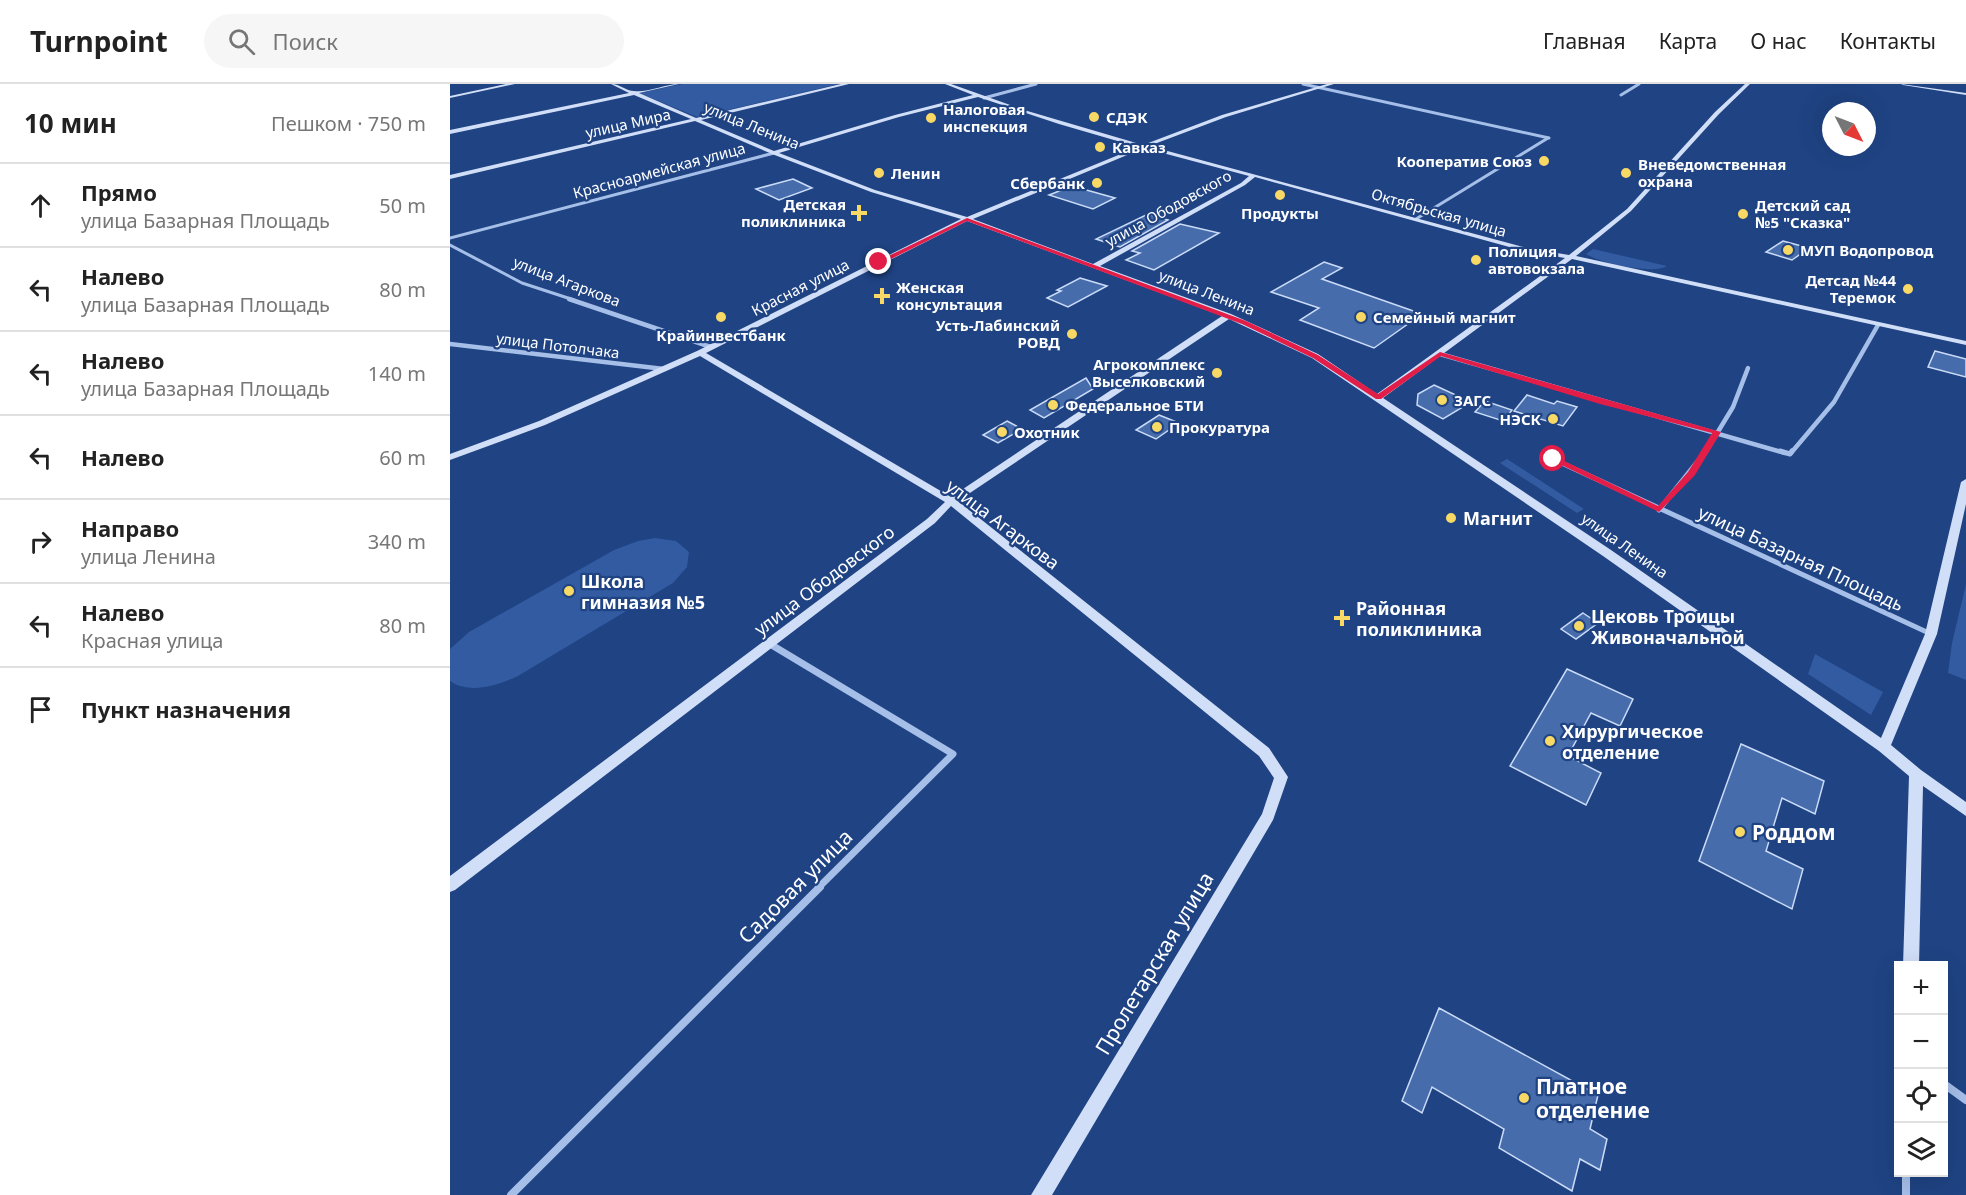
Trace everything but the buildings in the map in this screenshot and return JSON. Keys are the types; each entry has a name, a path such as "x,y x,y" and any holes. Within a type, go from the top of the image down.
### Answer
{"street":[{"path":"450,97 513,84"},
{"name":"улица Ленина","path":"613,84 774,153 873,191 967,219 1228,316 1315,356 1607,553 1884,747 1916,774 1966,810"},
{"path":"450,132 677,84"},
{"name":"улица Мира","path":"450,177 847,84"},
{"name":"Октябрьская улица","path":"947,84 981,97 1142,147 1254,175 1526,250 1570,257 1966,343"},
{"name":"Красноармейская улица","path":"450,238 774,153 897,116 1036,84"},
{"path":"1303,84 1549,138 1416,219"},
{"name":"Красная улица","path":"450,457 542,423 700,353 967,219 1224,116 1332,84"},
{"path":"1621,95 1639,84"},
{"path":"1378,397 1440,354 1629,210 1717,113 1748,84"},
{"path":"1903,84 1966,94"},
{"name":"улица Ободовского","path":"1094,266 1243,184 1254,175"},
{"name":"улица Агаркова","path":"450,245 531,286 711,347"},
{"name":"улица Ободовского","path":"450,885 931,521 951,501 1228,316"},
{"path":"1440,354 1790,454 1834,402 1878,325"},
{"name":"улица Потолчака","path":"450,344 664,369"},
{"name":"улица Агаркова","path":"700,353 951,501 1264,752"},
{"path":"1659,510 1692,473 1739,397 1748,368"},
{"name":"улица Базарная Площадь","path":"1553,459 1931,634"},
{"path":"1884,747 1931,634 1966,482"},
{"name":"Садовая улица","path":"511,1195 953,754 770,644"},
{"name":"Пролетарская улица","path":"1041,1195 1268,816 1281,777 1264,752"},
{"path":"1911,961 1916,774"},
{"path":"1948,1087 1966,1100"},
{"path":"1906,1177 1906,1195"}],"shaded area":[{"path":"683,84 839,84 697,117 639,93"},
{"path":"1593,249 1667,266 1639,269 1614,264 1586,254"},
{"path":"1507,459 1584,509 1577,513 1500,463"},
{"path":"655,538 676,541 689,552 687,567 673,583 518,676 502,683 475,688 450,681 450,649 469,632 614,550 638,541"},
{"path":"1966,584 1966,680 1948,673 1952,643"},
{"path":"1815,654 1883,692 1871,715 1808,674"}],"place":[{"name":"СДЭК","path":"1094,117"},
{"name":"Налоговая инспекция","path":"931,118"},
{"name":"Кавказ","path":"1100,147"},
{"name":"Кооператив Союз","path":"1544,161"},
{"name":"Ленин","path":"879,173"},
{"name":"Вневедомственная охрана","path":"1626,173"},
{"name":"Сбербанк","path":"1097,183"},
{"name":"Продукты","path":"1280,195"},
{"name":"Детская поликлиника","path":"859,213"},
{"name":"Детский сад №5 \"Сказка\"","path":"1743,214"},
{"name":"МУП Водопровод","path":"1788,250"},
{"name":"Полиция автовокзала","path":"1476,260"},
{"name":"Детсад №44 Теремок","path":"1908,289"},
{"name":"Женская консультация","path":"882,296"},
{"name":"Крайинвестбанк","path":"721,317"},
{"name":"Семейный магнит","path":"1361,317"},
{"name":"Усть-Лабинский РОВД","path":"1072,334"},
{"name":"Агрокомплекс Выселковский","path":"1217,373"},
{"name":"ЗАГС","path":"1442,400"},
{"name":"Федеральное БТИ","path":"1053,405"},
{"name":"НЭСК","path":"1553,419"},
{"name":"Прокуратура","path":"1157,427"},
{"name":"Охотник","path":"1002,432"},
{"name":"Магнит","path":"1451,518"},
{"name":"Школа гимназия №5","path":"569,591"},
{"name":"Районная поликлиника","path":"1342,618"},
{"name":"Цековь Троицы Живоначальной","path":"1579,626"},
{"name":"Хирургическое отделение","path":"1550,741"},
{"name":"Роддом","path":"1740,832"},
{"name":"Платное отделение","path":"1524,1098"}],"route":[{"path":"879,262 967,219 1244,322 1315,356 1378,397 1440,354 1603,402 1717,432 1692,473 1659,510 1553,459"}]}
